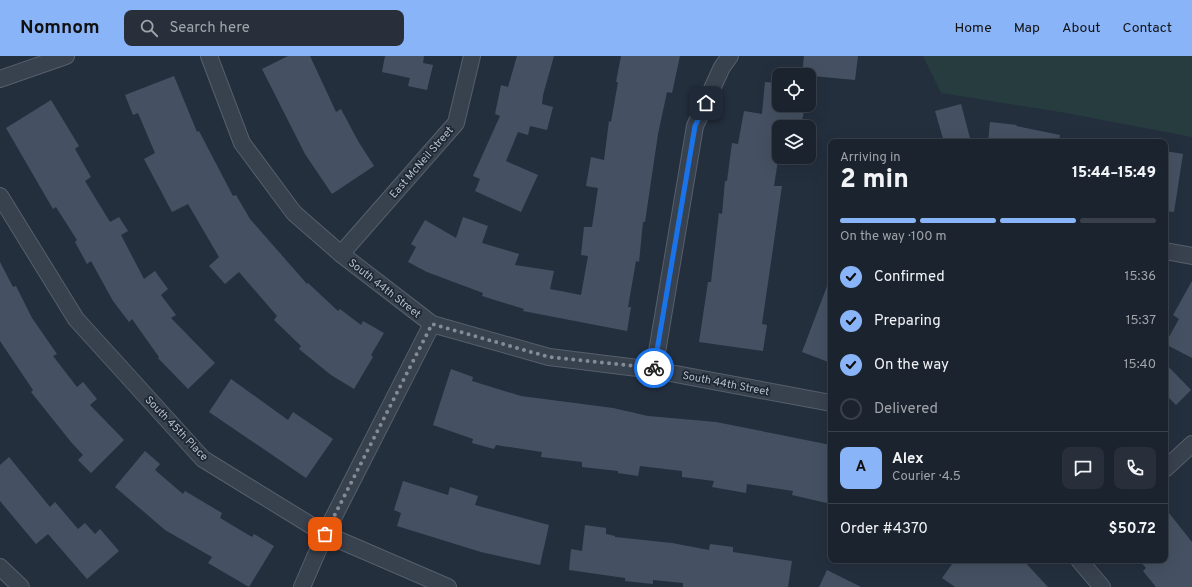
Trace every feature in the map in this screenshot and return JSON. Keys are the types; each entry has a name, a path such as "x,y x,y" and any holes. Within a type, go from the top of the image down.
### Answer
{"street":[{"path":"0,79 66,56"},
{"name":"South 44th Street","path":"209,56 242,143 294,213 341,254 432,324 549,357 654,370 828,402"},
{"name":"East McNeil Street","path":"341,254 456,122 472,56"},
{"path":"654,370 695,126 722,68 730,56"},
{"name":"South 45th Place","path":"0,196 76,319 203,458 325,534 448,587"},
{"path":"1168,252 1192,256"},
{"path":"302,587 325,534 432,324"},
{"path":"1168,466 1192,444"},
{"path":"1082,563 1102,587"},
{"path":"0,567 21,587"}],"green space":[{"path":"923,56 1192,56 1192,137 1066,113 941,93"}],"building":[{"path":"288,56 310,56 336,112 341,109 358,141 374,166 332,194 305,154 262,69"},
{"path":"385,56 424,56 423,63 433,65 427,90 408,86 410,78 382,72"},
{"path":"517,56 554,56 543,95 542,104 553,107 547,130 530,126 528,135 518,132 506,161 538,175 521,212 475,191 480,179 473,176 500,116 495,114 501,85 508,87"},
{"path":"621,56 680,56 672,93 667,92 658,134 645,222 643,222 639,262 636,261 628,307 631,307 627,331 523,311 524,309 482,296 483,293 427,272 408,262 416,247 411,244 425,220 456,238 463,217 488,226 482,243 519,254 515,265 554,271 550,289 581,295 588,256 581,255 584,227 592,227 598,188 586,186 591,157 604,160 609,121 611,122"},
{"path":"804,56 858,56 855,80 816,76 816,68 803,68"},
{"path":"174,76 197,132 199,131 233,196 236,195 250,219 307,284 308,283 338,311 340,309 361,325 363,321 384,333 371,355 373,357 354,389 331,375 299,349 301,346 274,320 277,316 239,272 225,284 209,266 219,257 188,204 172,212 144,159 155,153 138,113 133,115 125,95"},
{"path":"765,82 772,82 772,112 804,112 802,120 772,120 772,164 777,164 774,186 782,186 762,324 767,325 763,351 699,342 708,282 711,282 719,213 722,214 725,181 727,181 732,143 738,144 744,111 762,114"},
{"path":"51,100 79,146 75,149 91,177 85,181 110,222 119,217 128,231 121,235 144,279 155,271 168,289 161,295 176,315 171,318 215,363 188,389 158,358 159,357 132,319 129,322 113,301 91,261 87,264 75,242 77,240 56,207 53,209 6,128"},
{"path":"961,104 970,139 943,139 935,111"},
{"path":"990,122 1017,125 1016,126 1060,135 1059,139 988,139"},
{"path":"1168,152 1183,154 1174,212 1168,211"},
{"path":"0,262 13,287 16,286 32,318 57,354 53,356 77,387 83,382 97,399 90,405 124,440 91,473 78,460 83,455 31,392 33,390 0,341"},
{"path":"1192,281 1192,358 1168,346 1168,339 1179,319 1173,315"},
{"path":"828,284 828,362 802,352"},
{"path":"1168,366 1191,390 1176,405 1168,397"},
{"path":"451,369 473,377 472,381 521,396 613,408 648,416 716,422 828,444 828,503 792,495 793,491 747,484 746,493 712,487 714,481 682,477 682,471 640,466 638,476 618,473 618,471 582,467 582,462 541,457 542,452 496,445 494,449 472,443 473,439 433,425"},
{"path":"231,379 288,420 293,412 333,439 306,478 209,412"},
{"path":"145,451 160,464 155,470 183,494 185,491 222,513 220,518 252,537 254,534 274,546 249,587 208,563 212,557 165,530 115,487"},
{"path":"9,457 50,507 55,502 78,529 85,523 95,534 100,529 119,551 87,579 48,534 36,544 0,501 0,465"},
{"path":"403,481 448,495 450,487 478,496 475,505 549,525 540,565 481,552 397,526 401,513 394,510"},
{"path":"1168,512 1192,542 1192,587 1156,587 1143,571 1146,568 1142,563 1168,563"},
{"path":"585,525 606,528 606,534 615,537 672,543 709,550 710,544 733,547 733,552 792,561 788,587 683,587 683,583 653,580 653,584 625,581 625,578 569,570 571,549 582,551"},
{"path":"953,563 1026,563 1048,587 955,587 942,578"},
{"path":"827,570 861,587 819,587"}],"way so far":[{"path":"325,534 432,324 549,357 654,370 654,368"}],"route":[{"path":"654,368 695,126 706,103"}]}
